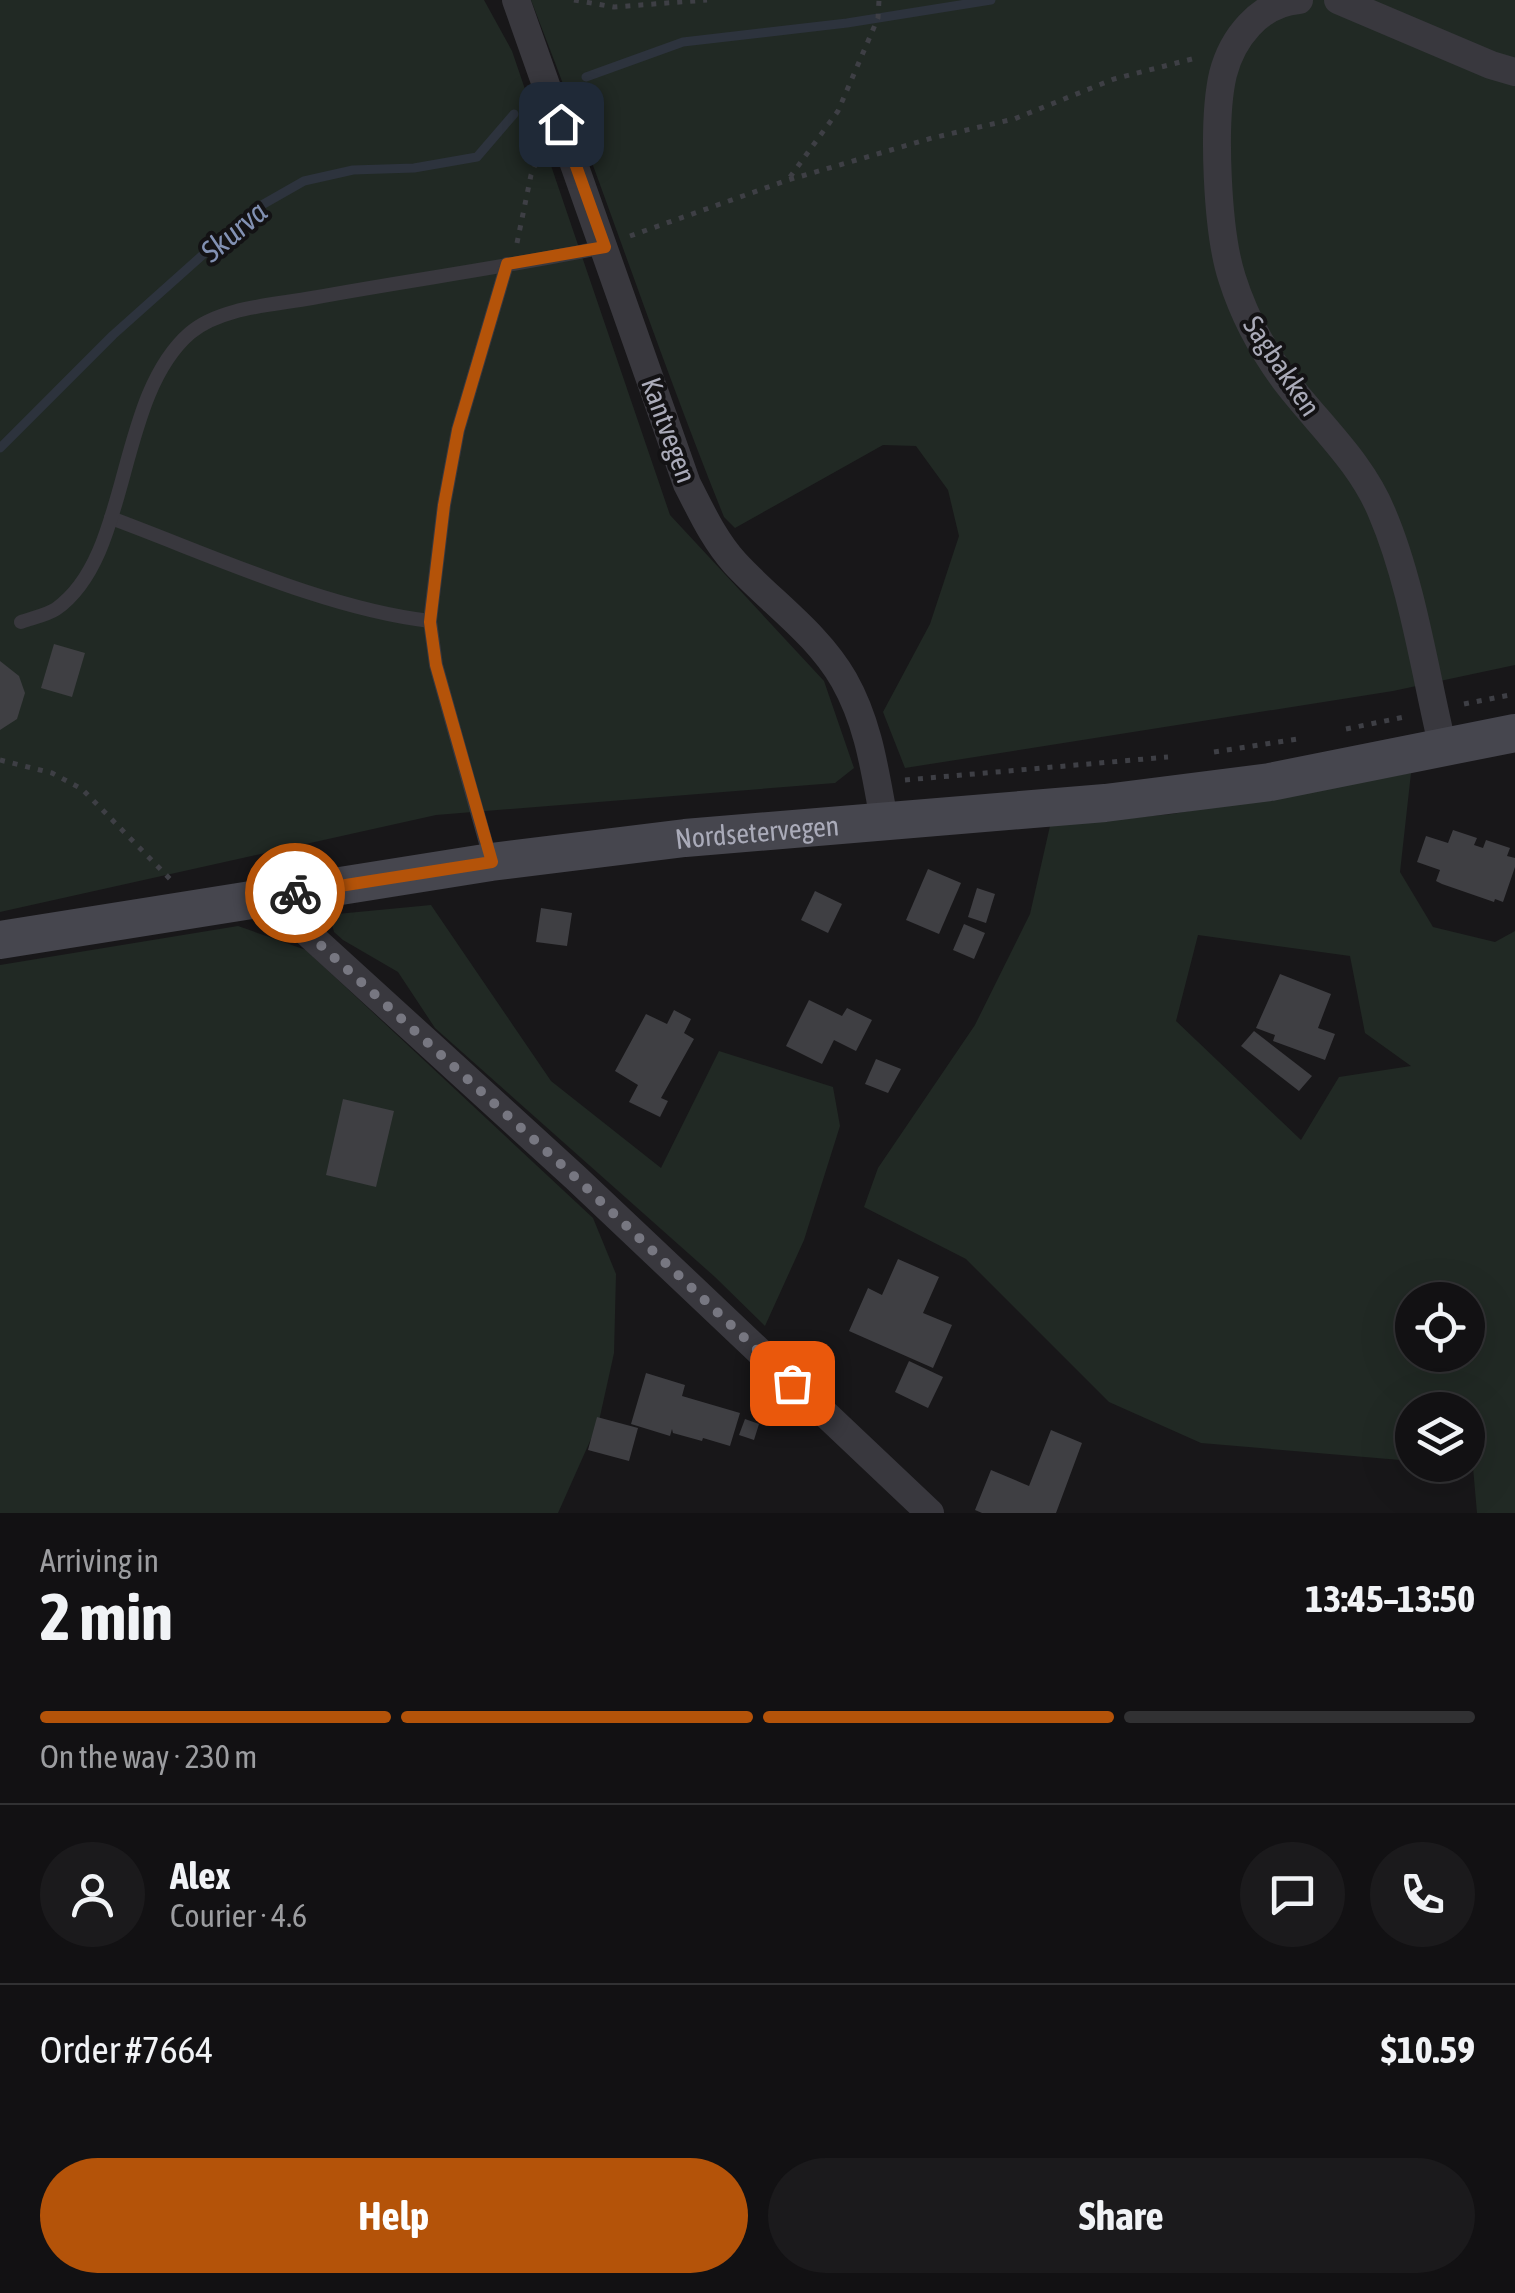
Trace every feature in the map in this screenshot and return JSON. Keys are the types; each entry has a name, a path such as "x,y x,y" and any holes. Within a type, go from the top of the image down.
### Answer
{"main road":[{"name":"Nordsetervegen","path":"0,940 492,862 686,838 1200,792 1340,770 1515,733"}],"street":[{"name":"Kantvegen","path":"516,0 686,484 710,529 734,562 806,629 844,680 868,735 884,820"},
{"path":"1229,53 1250,24 1276,7 1299,0"},
{"path":"1338,0 1515,72"},
{"name":"Sagbakken","path":"1229,53 1216,132 1230,273 1240,302 1282,377 1348,457 1382,511 1395,546 1443,748"},
{"path":"274,896 303,929 590,1192 930,1513"}],"lane":[{"path":"21,622 54,611 80,587 112,518 130,445 150,394 168,360 188,335 206,322 283,304 605,247"},
{"path":"492,862 436,665 430,622 444,505 458,430 507,264"},
{"path":"112,518 336,601 392,617 430,622"}],"path":[{"path":"574,0 614,7 708,0"},
{"path":"788,180 838,110 878,18 879,0"},
{"path":"605,247 645,229 788,180 932,138 1014,119 1114,79 1229,53"},
{"path":"507,264 521,234 531,175 544,140 561,124"},
{"path":"1341,730 1515,694"},
{"path":"1211,752 1304,738"},
{"path":"877,782 1174,757"},
{"path":"0,760 52,773 82,789 151,862 202,907"}],"shaded area":[{"path":"0,0 484,0 512,51 670,515 824,681 854,768 835,783 436,815 0,912"},
{"path":"531,0 1515,0 1515,665 1393,691 905,768 883,712 930,624 959,536 948,490 916,446 883,445 735,528 724,517"},
{"path":"1411,773 1400,872 1433,927 1495,942 1515,931 1515,1513 1477,1513 1474,1482 1485,1482 1485,1392 1395,1392 1395,1460 1201,1443 1109,1402 966,1259 864,1207 878,1168 975,1025 1030,914 1050,826 1172,814","holes":["1198,935 1350,956 1365,1033 1411,1066 1339,1077 1301,1140 1176,1021"]},
{"path":"431,905 551,1081 661,1168 719,1051 833,1087 840,1126 804,1240 765,1326 435,1028 398,972 343,940 332,924 337,914"},
{"path":"238,926 306,950 593,1218 616,1274 614,1353 599,1421 558,1513 0,1513 0,965"}],"building":[{"path":"54,644 85,653 72,697 41,688"},
{"path":"0,661 19,676 25,693 17,719 0,730"},
{"path":"1453,830 1477,838 1474,845 1483,848 1486,840 1510,848 1507,856 1515,858 1515,867 1503,902 1442,884 1436,881 1440,870 1417,862 1426,836 1448,843"},
{"path":"928,869 961,883 939,934 906,920"},
{"path":"977,888 995,894 986,923 968,917"},
{"path":"815,891 842,904 828,933 801,920"},
{"path":"541,908 572,913 567,946 536,942"},
{"path":"964,924 985,933 974,959 953,950"},
{"path":"1280,974 1331,994 1318,1028 1335,1034 1325,1060 1273,1041 1275,1035 1256,1028"},
{"path":"809,1000 842,1016 847,1008 872,1020 856,1051 834,1040 822,1064 786,1046"},
{"path":"674,1010 691,1019 684,1033 694,1039 661,1098 668,1101 660,1117 629,1102 638,1085 615,1071 646,1014 667,1024"},
{"path":"1254,1031 1312,1076 1299,1091 1241,1046"},
{"path":"876,1059 901,1069 888,1093 865,1084"},
{"path":"343,1099 394,1111 376,1187 326,1175"},
{"path":"898,1259 939,1277 923,1313 952,1325 933,1368 849,1331 868,1288 882,1295"},
{"path":"909,1361 943,1377 928,1408 895,1392"},
{"path":"646,1373 685,1385 682,1396 740,1413 730,1446 673,1433 672,1429 670,1436 631,1424"},
{"path":"597,1417 638,1428 629,1461 588,1450"},
{"path":"745,1419 759,1424 754,1440 739,1435"},
{"path":"1051,1430 1082,1443 1056,1513 975,1510 991,1470 1029,1486"}],"waterway":[{"name":"Skurva","path":"586,77 683,42 847,23 991,0"},
{"name":"Skurva","path":"0,448 113,335 253,210 304,181 353,170 414,168 477,157 514,114"}],"way so far":[{"path":"295,893 274,896 303,929 576,1178 792,1383"}],"route":[{"path":"295,893 492,862 436,665 430,622 444,505 458,430 507,264 605,247 561,124"}]}
